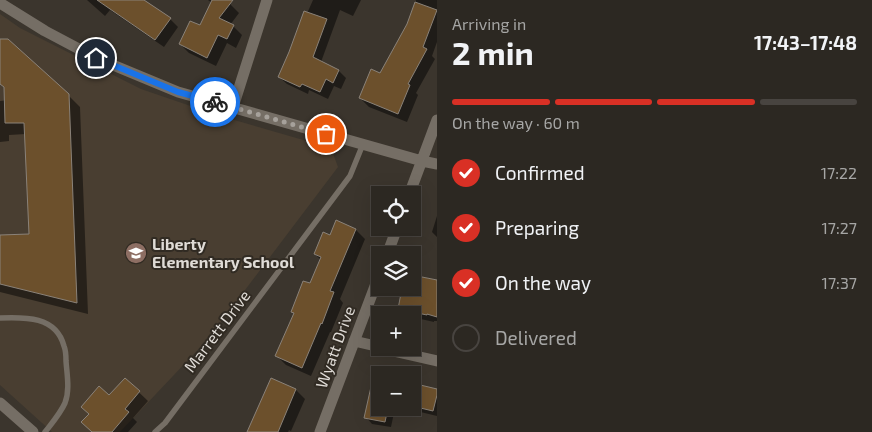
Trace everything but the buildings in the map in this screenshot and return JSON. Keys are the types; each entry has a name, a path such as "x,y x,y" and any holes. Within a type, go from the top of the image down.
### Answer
{"street":[{"path":"233,107 267,0"},
{"path":"0,3 45,32 96,58 178,92 437,164"},
{"path":"412,186 437,120"},
{"name":"Wyatt Drive","path":"320,432 371,296"},
{"path":"354,341 371,345"},
{"path":"417,356 437,361"},
{"path":"0,403 33,432"}],"lane":[{"name":"Marrett Drive","path":"155,432 165,423 350,176 363,144"},
{"path":"0,318 21,317 42,321 56,330 65,347 68,384 65,403 45,432"}],"shaded area":[{"name":"Liberty Elementary School","path":"0,14 20,28 141,89 217,115 331,148 338,167 208,339 120,432 52,432 0,385"}],"way so far":[{"path":"215,102 326,134"}],"place":[{"name":"Liberty Elementary School","path":"136,253"}],"route":[{"path":"96,58 178,92 215,102"}]}
